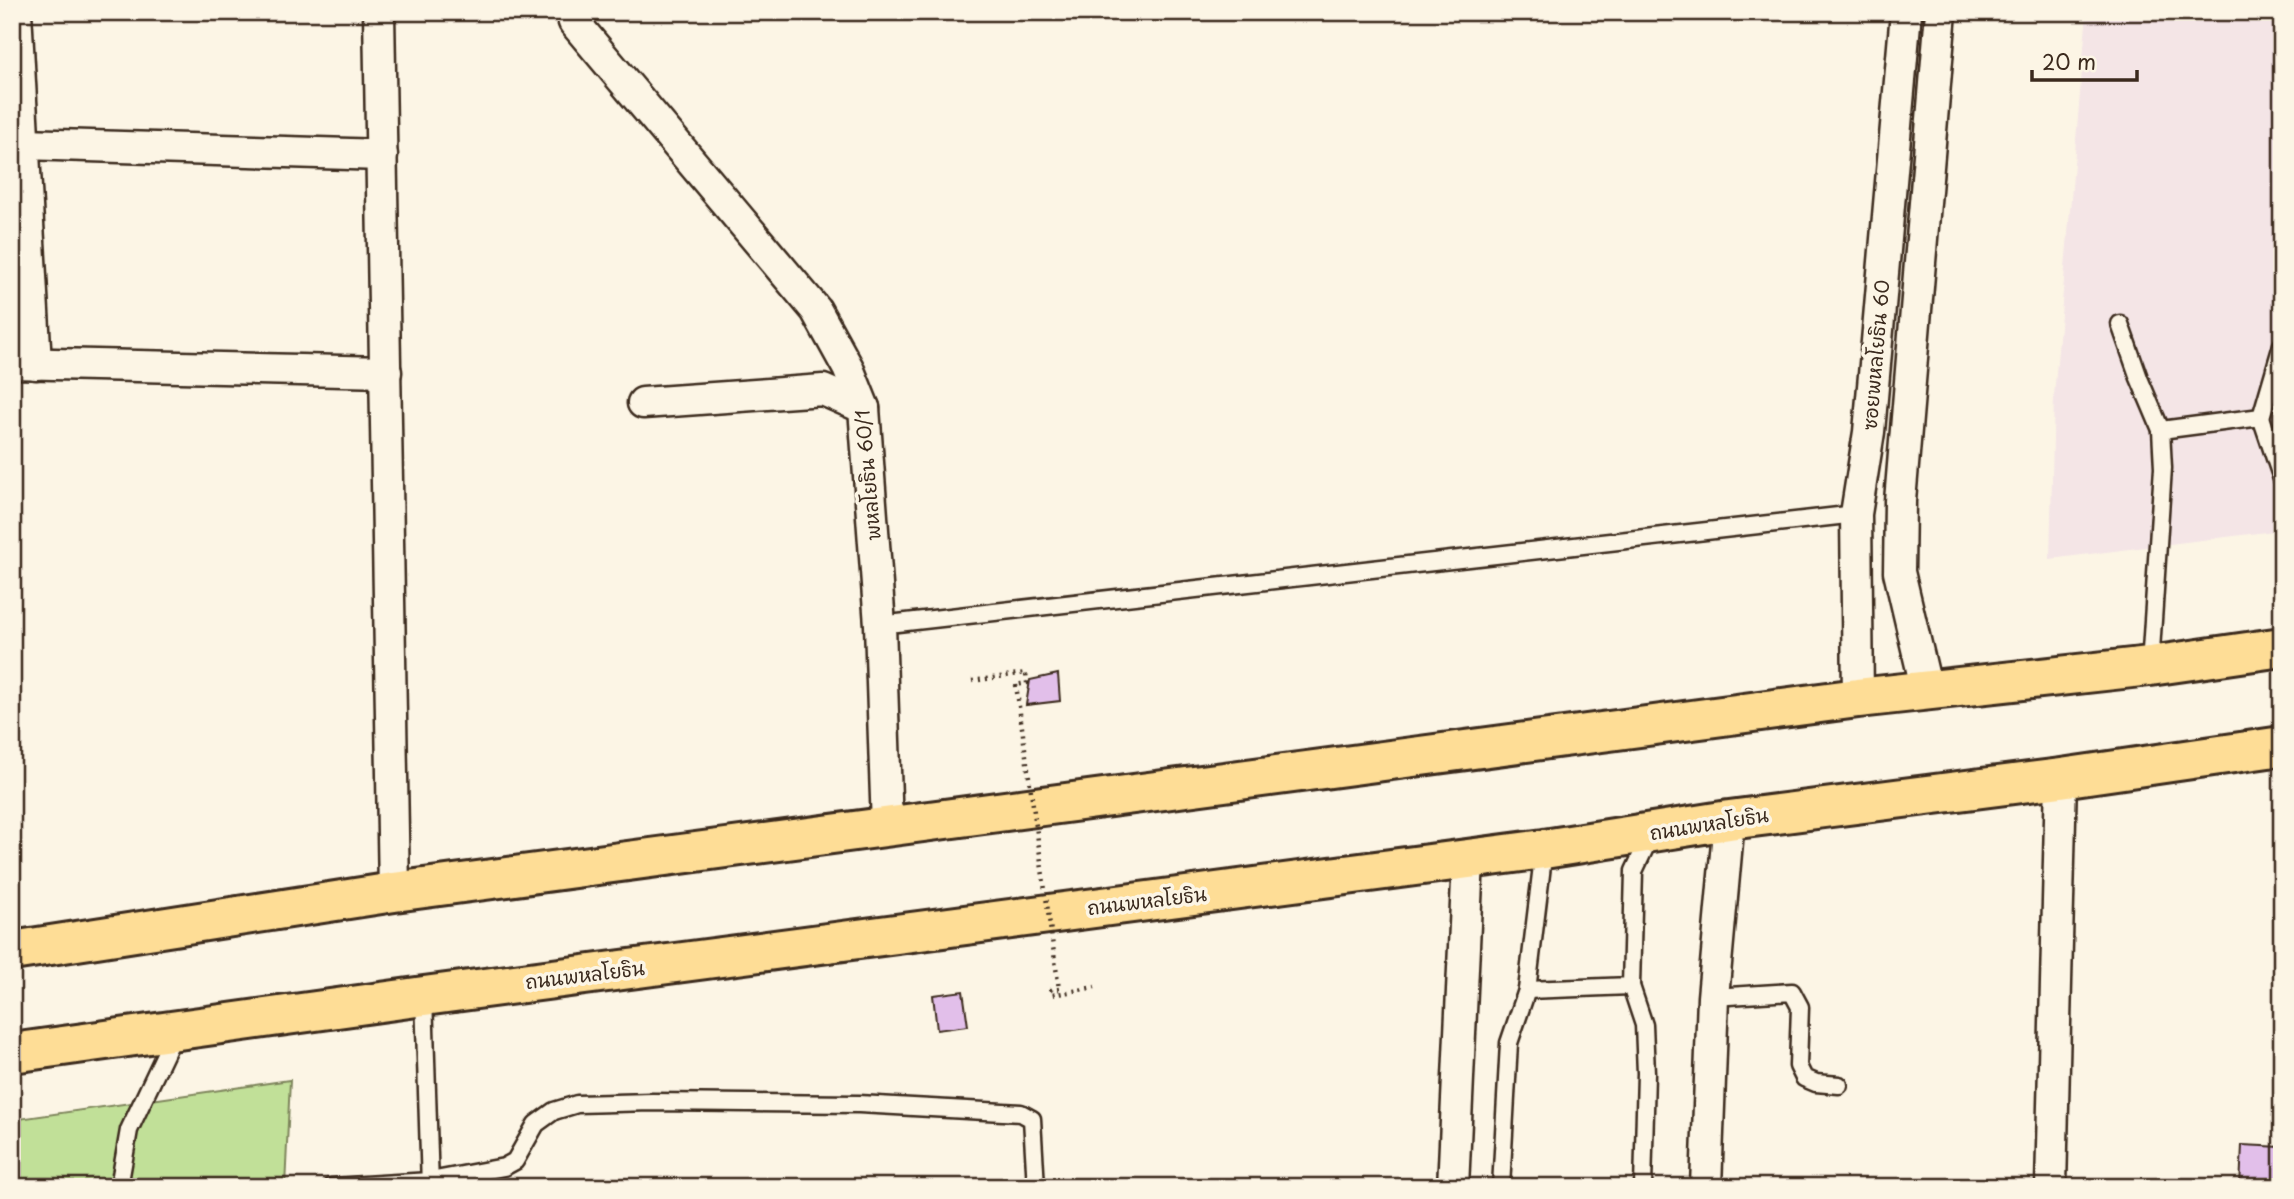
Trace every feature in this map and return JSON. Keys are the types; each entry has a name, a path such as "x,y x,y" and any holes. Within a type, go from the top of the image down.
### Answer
{"main road":[{"path":"12,951 394,892 1858,698 2150,666 2282,647"},
{"name":"ถนนพหลโยธิน","path":"12,1053 424,996 1544,849 1729,820 2061,778 2282,746"}],"street":[{"path":"16,12 24,144 24,363 386,372"},
{"path":"379,12 394,892"},
{"name":"พหลโยธิน 60/1","path":"571,12 574,22 816,310 848,368 864,408 880,625 887,827"},
{"name":"ซอยพหลโยธิน 60","path":"1858,698 1856,514 1869,432 1906,12"},
{"name":"ซอยพหลโยธิน 60","path":"1927,691 1899,572 1899,501 1941,12"},
{"path":"24,144 382,155"},
{"path":"643,403 823,390 864,408"},
{"path":"2051,1187 2061,778"},
{"path":"1706,1187 1713,997 1729,820"},
{"path":"1453,1187 1468,859"}],"lane":[{"path":"2120,324 2138,378 2161,430 2163,468 2150,666"},
{"path":"2282,345 2261,417 2282,479"},
{"path":"2161,430 2261,417"},
{"path":"880,625 1856,514"},
{"path":"1643,1187 1646,1073 1644,1025 1632,986 1634,871 1652,833"},
{"path":"1501,1187 1509,1044 1527,990 1544,849"},
{"path":"1527,990 1632,986"},
{"path":"1713,997 1792,992 1801,1007 1798,1066 1804,1078 1816,1083 1839,1085"},
{"path":"424,996 430,1184"},
{"path":"119,1187 129,1130 176,1031"},
{"path":"331,1187 430,1184 504,1167 515,1161 536,1124 554,1111 577,1104 666,1102 859,1104 1021,1113 1032,1119 1036,1187"}],"path":[{"path":"972,681 1026,673 1027,683 1016,685 1059,989 1051,993 1095,987"}],"shaded area":[{"path":"2087,12 2282,12 2282,530 2050,559 2054,396"}],"green space":[{"path":"290,1080 285,1187 12,1187 12,1120"}],"building":[{"path":"1058,674 1060,701 1026,705 1030,680"},
{"path":"963,991 968,1026 937,1030 933,995"},
{"path":"2242,1145 2282,1147 2282,1187 2240,1187"}]}
